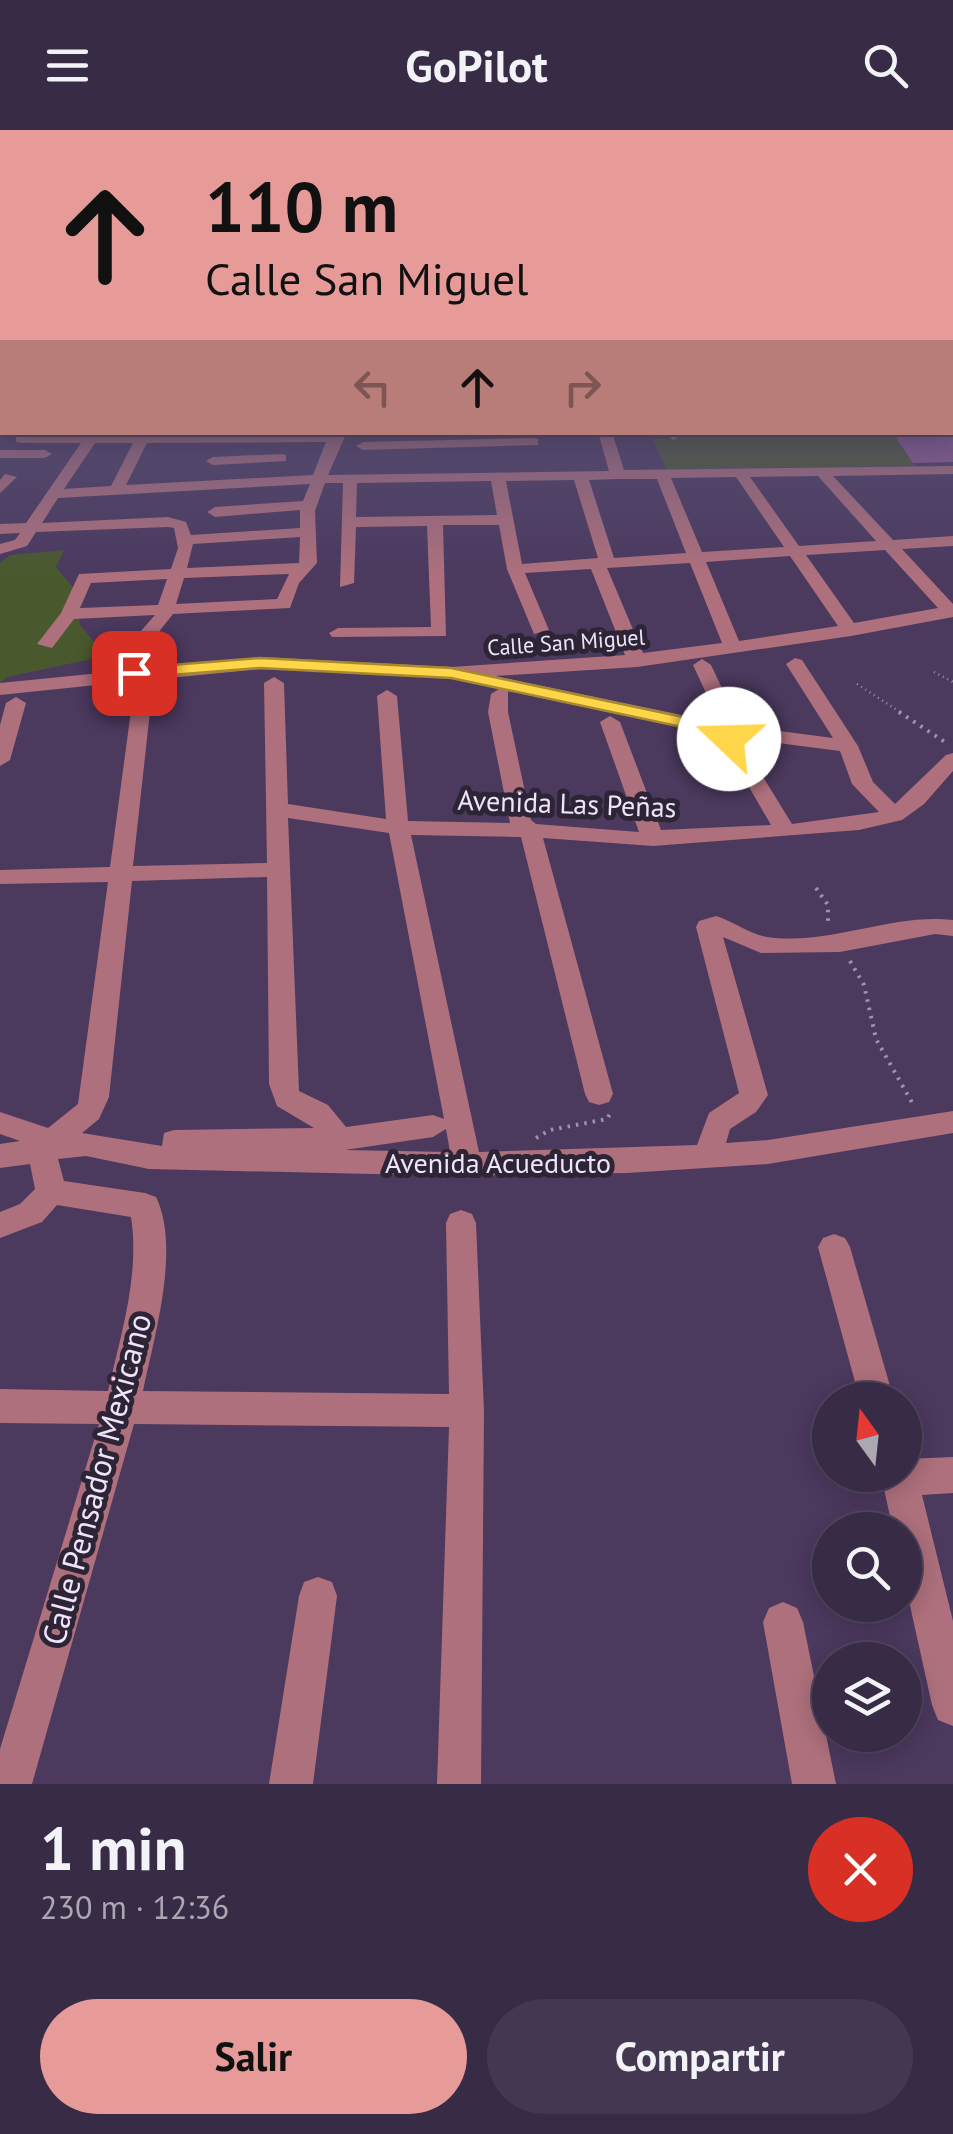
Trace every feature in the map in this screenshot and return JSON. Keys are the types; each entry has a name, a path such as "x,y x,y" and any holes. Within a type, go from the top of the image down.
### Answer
{"street":[{"path":"21,440 93,436 141,441 221,440 339,435 310,505 305,532 310,559 291,580 286,602 69,614"},
{"path":"606,435 618,475"},
{"path":"9,548 30,528 93,436"},
{"path":"363,446 533,437 538,476"},
{"path":"206,485 221,440"},
{"path":"116,490 141,441"},
{"path":"0,454 79,454"},
{"path":"212,460 281,458"},
{"path":"52,494 319,479 951,470 953,492"},
{"path":"820,471 952,612"},
{"path":"739,472 851,630"},
{"path":"662,474 732,648"},
{"path":"580,475 603,563 638,660"},
{"path":"498,476 515,569 540,630"},
{"path":"346,583 350,479"},
{"path":"216,512 310,505"},
{"path":"347,522 504,520"},
{"path":"0,529 177,522 184,540 180,572 157,628 124,664 138,678 125,858 119,872 95,1097 79,1121 43,1149"},
{"path":"338,633 438,634 436,522"},
{"path":"87,544 93,526"},
{"path":"184,540 305,532"},
{"path":"515,569 953,541"},
{"path":"46,644 69,614 85,578 305,568"},
{"name":"Calle San Miguel","path":"8,696 270,663 451,673 638,660 952,612"},
{"path":"795,664 848,746 864,784 894,814"},
{"path":"702,666 729,739 786,831"},
{"path":"451,673 729,732 848,746"},
{"path":"274,683 274,870 284,1093 323,1117 339,1139"},
{"path":"502,694 498,712 521,822 530,830 599,1094"},
{"path":"0,760 8,696"},
{"path":"388,696 398,828 467,1164"},
{"path":"610,722 653,839"},
{"name":"Avenida Las Peñas","path":"275,809 398,828 530,830 653,839 786,831 859,824 894,814 916,799 953,758"},
{"path":"0,877 274,870"},
{"path":"710,1156 712,1131 721,1117 747,1106 754,1095 717,952 708,932 711,925 761,945 840,944 935,926 953,928"},
{"path":"0,1123 38,1136 51,1192 31,1213 0,1225"},
{"name":"Avenida Acueducto","path":"0,1156 99,1144 149,1157 538,1162 710,1156 837,1143 939,1125"},
{"path":"99,1144 339,1139 432,1126"},
{"name":"Calle Pensador Mexicano","path":"10,1784 121,1409 153,1254 151,1216 145,1206 51,1192"},
{"path":"459,1784 467,1411 461,1223"},
{"path":"834,1248 873,1382"},
{"path":"0,1406 467,1411"},
{"path":"922,1476 953,1474"},
{"path":"903,1492 953,1705"},
{"path":"290,1784 318,1596"},
{"path":"783,1622 814,1784"}],"path":[{"path":"934,672 953,682"},
{"path":"857,684 953,747"},
{"path":"816,888 828,905 828,922 864,985 876,1039 939,1125"},
{"path":"538,1162 536,1138 550,1130 608,1119 612,1110 599,1094"}],"green space":[{"path":"893,435 916,466 666,469 653,439"},
{"path":"64,550 56,567 75,590 80,625 106,656 7,677 0,683 0,563 10,555"}],"building":[{"path":"894,435 953,435 953,462 913,463"}],"route":[{"path":"134,673 260,663 451,673 729,732 729,739"}]}
